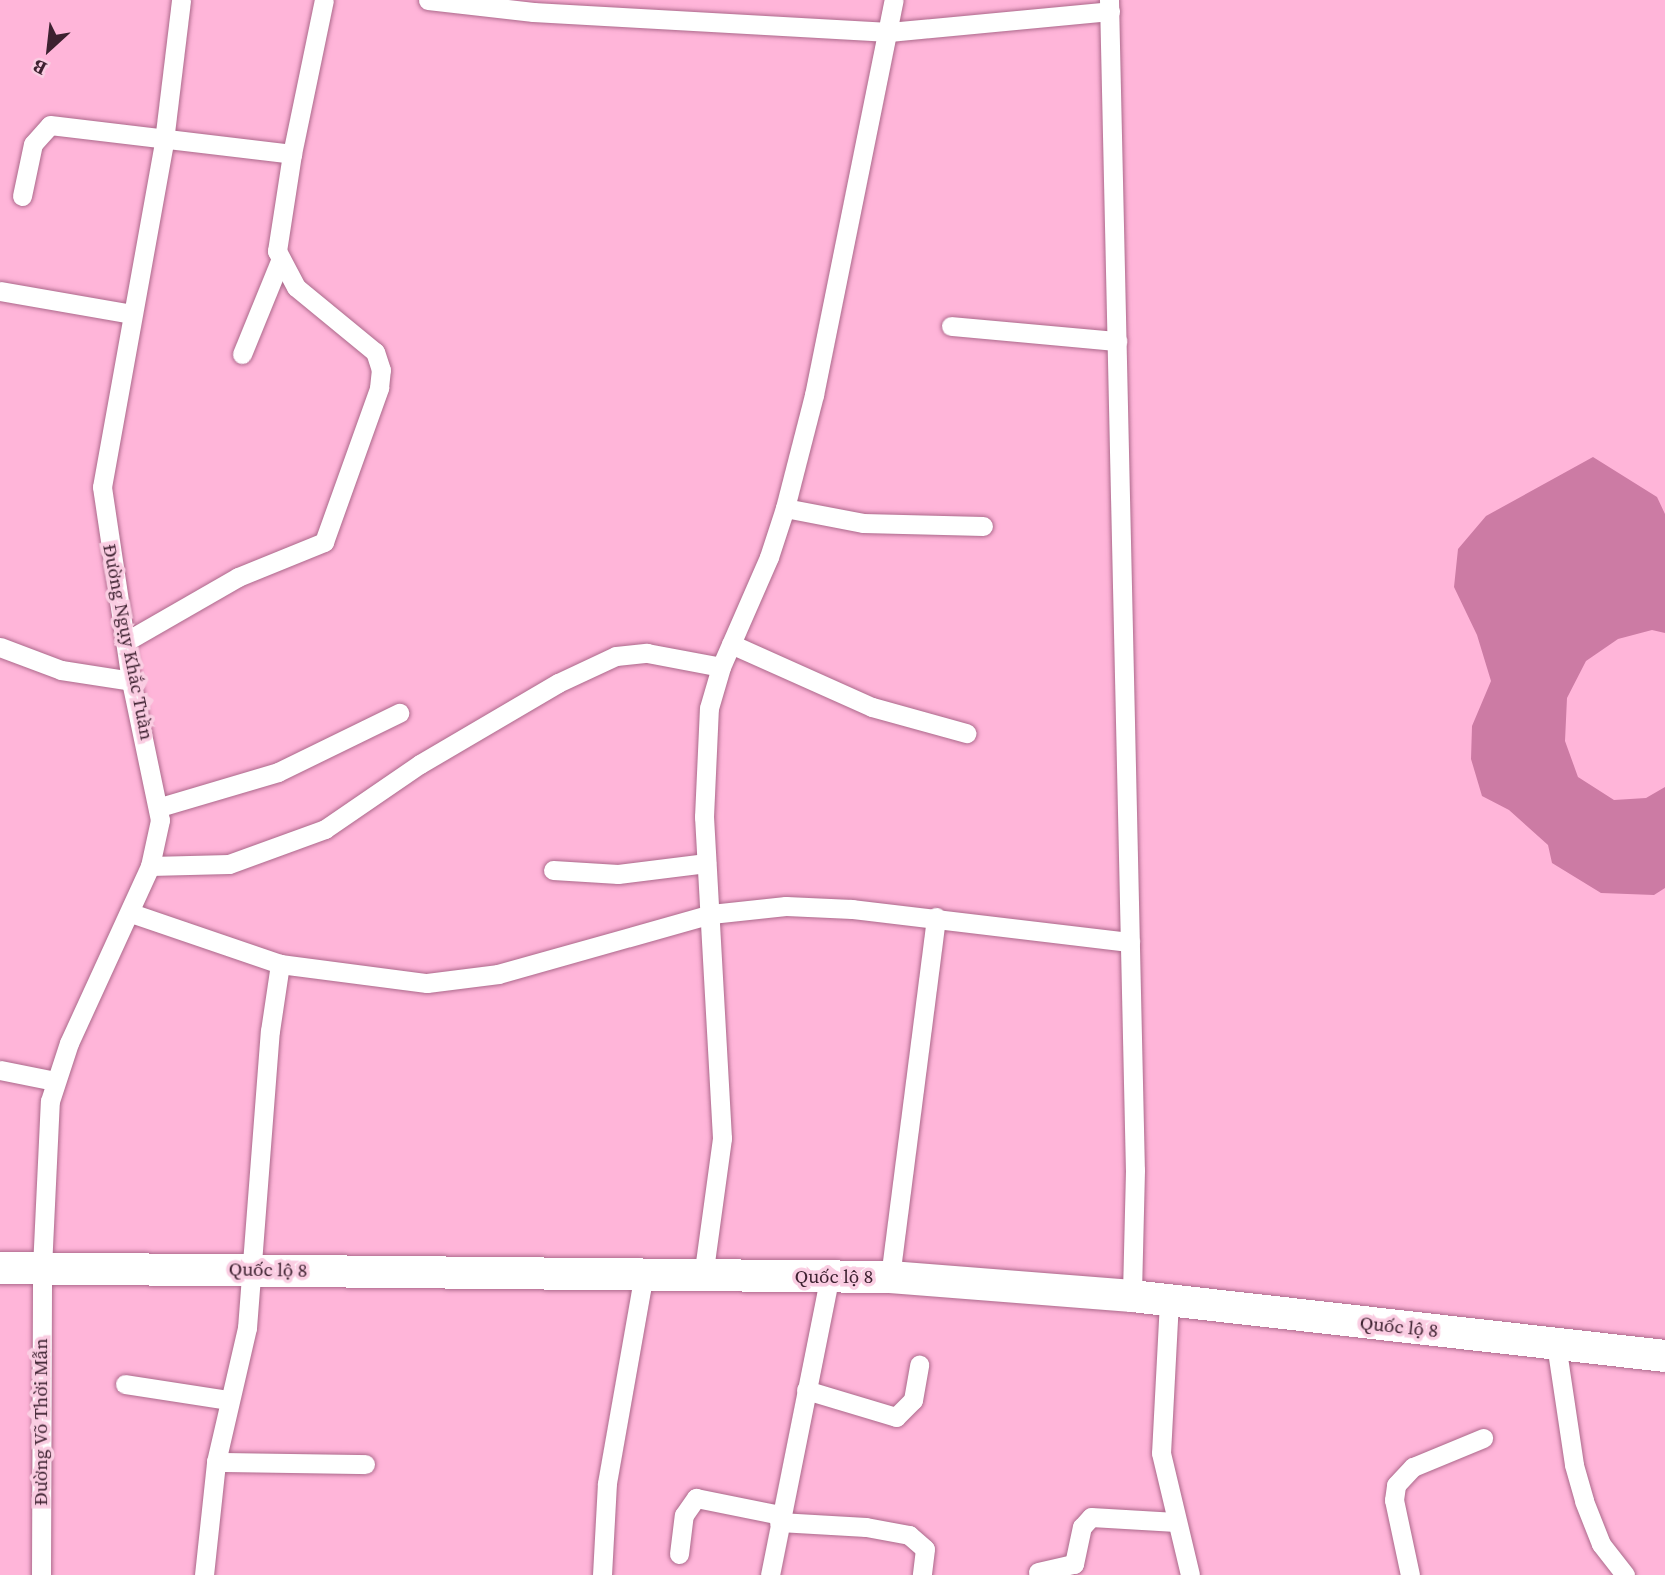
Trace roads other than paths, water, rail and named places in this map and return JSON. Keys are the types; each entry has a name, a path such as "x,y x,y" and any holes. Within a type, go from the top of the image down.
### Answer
{"highway":[{"name":"Quốc lộ 8","path":"0,1268 250,1269 643,1278 890,1277 1132,1296 1665,1356"}],"street":[{"name":"Đường Ngụy Khắc Tuần","path":"42,1268 55,1081 150,866 160,807 131,681 102,487 164,141 181,0"},
{"path":"242,354 280,261 278,235 324,0"},
{"path":"428,0 533,12 889,32 1110,6 1135,1170 1132,1296"},
{"path":"704,1277 722,1138 706,863 706,734 721,667 785,508 814,395 894,0"},
{"path":"22,196 33,144 50,125 164,141 292,154"},
{"path":"125,642 238,577 312,551 332,530 379,388 379,361 369,345 296,287 280,261"},
{"path":"0,291 132,314"},
{"path":"951,326 1117,341"},
{"path":"785,508 875,524 983,526"},
{"path":"731,644 872,707 965,733"},
{"path":"0,647 61,670 131,681"},
{"path":"150,866 222,866 325,830 420,764 558,683 616,656 647,653 721,667"},
{"path":"160,807 278,772 399,713"},
{"path":"553,870 618,874 706,863"},
{"path":"131,913 279,964 402,981 458,982 711,914 786,906 936,918 1130,942"},
{"path":"890,1277 936,918"},
{"path":"204,1575 216,1462 228,1400 247,1328 250,1269 279,964"},
{"path":"0,1070 55,1081"},
{"name":"Đường Võ Thời Mẫn","path":"41,1575 42,1268"},
{"path":"770,1575 830,1276"},
{"path":"602,1575 607,1483 643,1278"},
{"path":"1169,1301 1161,1453 1190,1575"},
{"path":"1556,1344 1581,1489 1601,1544 1625,1575"},
{"path":"806,1390 896,1416 913,1400 919,1365"},
{"path":"125,1384 228,1400"},
{"path":"1410,1575 1394,1500 1396,1485 1413,1467 1483,1438"},
{"path":"216,1462 365,1464"},
{"path":"679,1554 684,1515 696,1497 780,1519 866,1527 909,1535 925,1549 922,1575"},
{"path":"1038,1572 1074,1564 1082,1527 1091,1517 1176,1522"}]}
